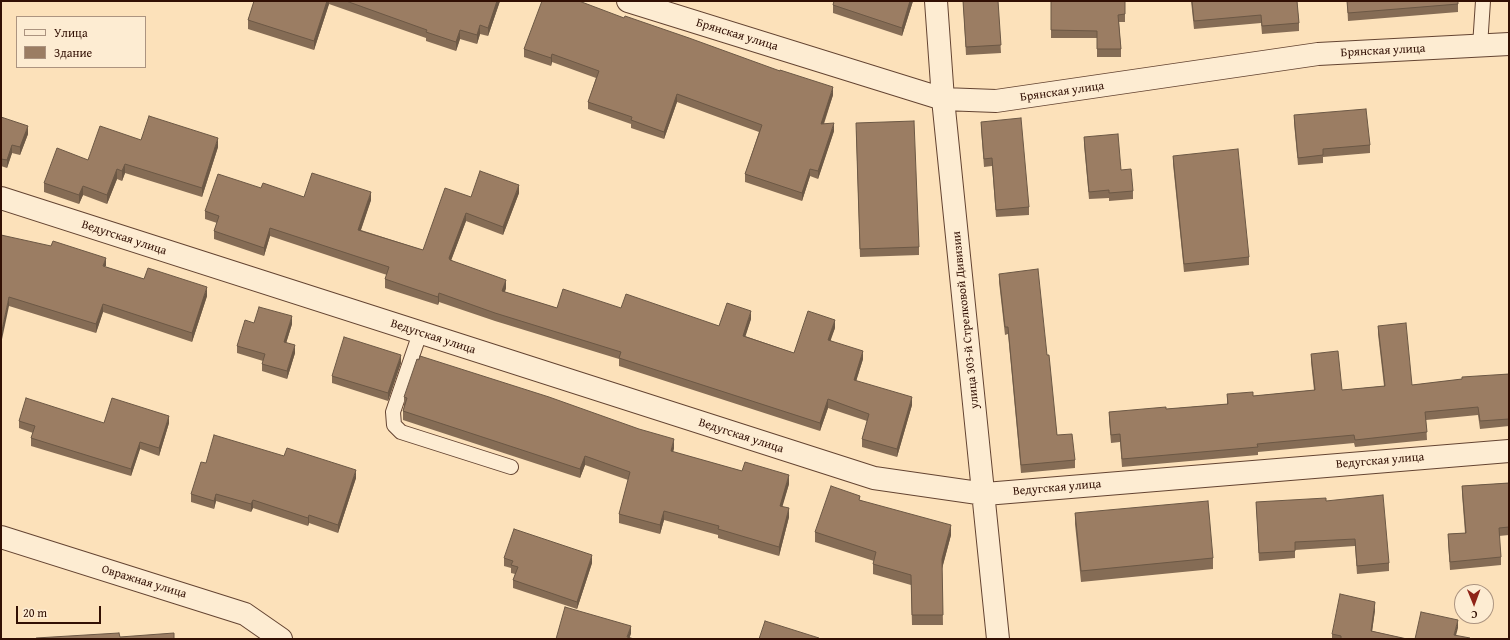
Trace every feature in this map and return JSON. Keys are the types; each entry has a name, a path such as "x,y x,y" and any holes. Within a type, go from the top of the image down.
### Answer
{"street":[{"name":"Брянская улица","path":"628,1 943,99 996,101 1318,54 1509,44"},
{"name":"улица 303-й Стрелковой Дивизии","path":"936,1 943,99 985,494 998,639"},
{"name":"Ведугская улица","path":"1,198 874,478 985,494 1509,451"},
{"name":"Овражная улица","path":"1,537 245,614 281,639"}],"lane":[{"path":"1480,46 1483,1"},
{"path":"420,333 393,412 394,425 401,432 511,467"}],"building":[{"path":"254,1 327,1 314,41 248,20"},
{"path":"346,1 497,1 488,28 480,25 477,35 460,30 456,42"},
{"path":"542,1 579,1 624,18 625,16 780,71 833,87 821,124 834,123 818,171 810,169 802,193 745,174 762,125 677,94 664,132 631,120 632,117 588,102 599,71 552,54 551,58 524,49"},
{"path":"834,1 910,1 902,28 833,5"},
{"path":"963,1 998,1 1001,45 966,47"},
{"path":"1051,1 1125,1 1125,14 1118,15 1121,49 1097,49 1097,31 1051,30"},
{"path":"1192,1 1297,1 1299,23 1262,26 1261,15 1194,21"},
{"path":"1347,1 1458,1 1458,4 1348,13"},
{"path":"1366,109 1370,145 1323,149 1323,155 1298,158 1294,115"},
{"path":"149,116 218,138 202,188 125,164 122,171 117,169 107,195 83,186 79,195 44,183 57,148 88,160 100,126 141,140"},
{"path":"1,117 28,126 20,147 12,145 7,160 1,159"},
{"path":"1021,118 1029,207 996,210 992,158 984,159 981,122"},
{"path":"914,121 919,247 860,249 856,123"},
{"path":"1118,134 1121,170 1131,169 1133,191 1109,193 1109,190 1089,192 1084,137"},
{"path":"1238,149 1249,257 1184,264 1173,156"},
{"path":"480,171 519,185 503,227 466,213 449,258 450,260 506,280 502,291 557,308 563,289 621,308 626,294 719,326 727,303 751,311 743,336 794,353 808,311 835,320 828,340 863,351 854,380 912,397 897,449 862,439 869,414 828,399 820,423 619,358 621,352 495,313 439,293 438,297 385,279 389,267 270,228 264,248 214,231 219,216 205,211 218,174 261,188 263,183 304,197 312,173 371,192 358,230 423,250 445,188 471,197"},
{"path":"1,235 51,246 53,241 106,258 103,266 144,279 148,268 207,287 192,333 103,304 96,324 9,297 1,335"},
{"path":"1038,269 1057,435 1072,434 1075,460 1021,465 1008,327 1005,327 999,274"},
{"path":"259,307 292,316 284,342 295,345 287,371 262,364 265,354 237,346 245,320 254,323"},
{"path":"1406,323 1412,385 1462,379 1462,377 1509,374 1509,419 1480,421 1478,407 1425,412 1427,432 1355,440 1354,435 1257,444 1258,447 1122,459 1120,434 1111,435 1109,412 1228,404 1227,394 1253,392 1253,396 1315,390 1311,354 1338,351 1342,390 1385,386 1378,326"},
{"path":"344,337 401,355 388,393 332,376"},
{"path":"420,356 549,397 639,429 674,439 671,451 742,471 745,462 789,475 780,506 789,508 779,547 718,529 719,526 664,511 660,525 619,514 630,472 585,456 580,469 403,411 407,398 404,397 417,359 419,360"},
{"path":"26,398 104,423 112,398 169,416 159,448 140,442 131,469 31,438 35,426 19,421"},
{"path":"214,435 284,456 287,448 356,470 338,525 309,515 308,518 253,500 251,504 216,494 214,501 191,494 201,462 206,463"},
{"path":"1509,483 1509,527 1499,528 1501,557 1450,562 1448,534 1466,533 1462,486"},
{"path":"831,486 860,496 859,500 951,525 942,559 943,615 912,615 911,575 873,564 876,552 815,532"},
{"path":"1383,495 1389,563 1357,566 1355,539 1295,542 1295,551 1259,553 1256,502 1326,498 1326,501"},
{"path":"1208,501 1213,558 1081,571 1075,513"},
{"path":"514,529 592,555 577,602 513,580 518,567 511,565 513,561 504,558"},
{"path":"1340,594 1375,602 1371,631 1407,639 1341,639 1341,636 1332,634"},
{"path":"565,607 631,626 627,637 634,639 556,639"},
{"path":"1421,612 1454,619 1454,624 1457,624 1454,635 1470,638 1470,639 1415,639"},
{"path":"765,621 819,638 819,639 759,639"},
{"path":"119,633 120,637 174,633 174,639 36,639 36,638"}]}
